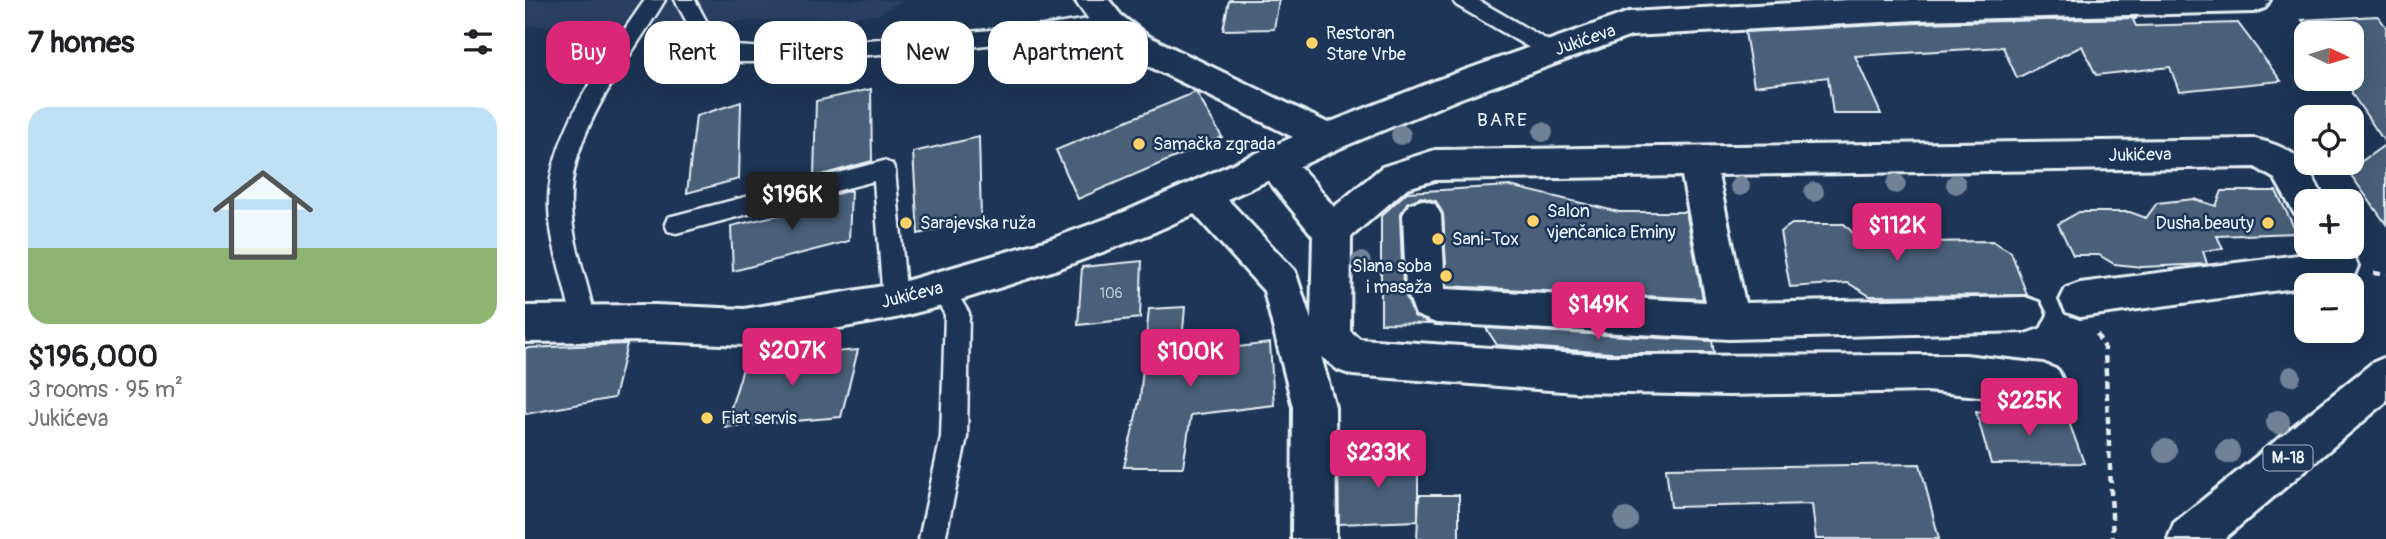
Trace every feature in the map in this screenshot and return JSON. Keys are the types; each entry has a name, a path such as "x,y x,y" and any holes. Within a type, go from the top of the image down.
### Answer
{"street":[{"name":"Jukićeva","path":"525,324 744,327 895,301 942,289 1055,254 1201,196 1327,138 1629,24 1917,8 2074,2 2254,0"},
{"path":"1100,11 1136,45 1327,138"},
{"name":"Jukićeva","path":"1332,231 1395,177 1435,165 2255,153 2276,157 2292,174 2300,189"},
{"path":"1697,162 1729,321"},
{"path":"1272,163 1332,231 1330,339 1352,357 1380,357 1484,368 1728,376 1960,373 2004,376 2043,383"},
{"path":"1201,196 1281,283 1314,407 1314,539"},
{"path":"1422,215 1425,289 1430,303 1436,306 1729,321 2025,314"},
{"path":"2080,300 2339,265 2336,259"},
{"name":"M-18","path":"2190,539 2386,376"}],"lane":[{"path":"583,323 580,299 569,266 559,190 577,128 611,66 655,0"},
{"path":"685,0 712,51 730,55 767,55 1043,33 1100,11"},
{"path":"1463,0 1552,52"},
{"path":"676,224 884,170 895,301"},
{"path":"932,539 954,437 957,313 942,289"}],"path":[{"path":"2080,300 2105,351 2113,539"}],"shaded area":[{"path":"525,0 902,0 878,15 740,21 644,21 644,26 630,26 630,21 546,21 546,26 525,25"}],"building":[{"path":"1229,0 1279,0 1274,29 1223,30"},
{"path":"2378,16 2386,27 2386,144 2364,112 2364,105 2359,105 2352,94 2352,91 2364,91 2364,21 2302,20"},
{"path":"2137,18 2133,20 2136,26 2238,23 2281,81 2179,91 2170,67 2096,75 2082,46 2017,78 2003,47 1855,56 1881,114 1833,114 1828,77 1754,86 1745,32 1917,23"},
{"path":"871,89 872,161 814,177 816,101"},
{"name":"Samačka zgrada","path":"1196,92 1222,137 1078,199 1056,150"},
{"path":"741,102 739,179 687,193 696,116"},
{"path":"979,137 981,219 918,234 913,152"},
{"path":"2386,144 2386,224 2364,193 2364,189 2361,189 2351,175 2364,175 2364,160"},
{"path":"1510,186 1619,212 1686,212 1703,299 1447,286 1443,214 1436,201 1421,197 1407,203 1400,215 1403,289 1414,316 1432,324 1381,323 1381,216 1407,192"},
{"path":"851,190 849,241 733,271 731,226 813,207 813,200"},
{"path":"2222,191 2276,191 2294,227 2294,233 2217,236 2223,249 2203,251 2207,264 2142,267 2114,264 2099,255 2073,255 2058,224 2079,212 2130,212 2146,218 2157,203 2194,199 2216,206"},
{"path":"1792,224 1844,224 1859,239 1873,230 1907,228 1922,242 1992,241 2011,252 2027,295 1870,296 1848,283 1790,287 1780,232"},
{"path":"1142,261 1140,318 1078,325 1082,267"},
{"path":"1185,307 1181,354 1270,343 1274,405 1191,415 1183,467 1124,467 1140,398 1149,309"},
{"path":"1486,328 1712,341 1714,353 1611,353 1497,345"},
{"path":"627,344 614,398 525,414 525,348"},
{"path":"858,350 841,417 725,427 746,359"},
{"path":"1976,412 2066,414 2084,463 1991,464"},
{"path":"1418,457 1418,521 1339,524 1338,460"},
{"path":"1920,464 1939,539 1816,539 1812,504 1671,507 1666,468"},
{"path":"1419,495 1459,495 1459,539 1417,539"}],"place":[{"name":"Restoran Stare Vrbe","path":"1312,43"},
{"name":"Samačka zgrada","path":"1139,144"},
{"name":"Salon vjenčanica Eminy","path":"1533,221"},
{"name":"Sarajevska ruža","path":"906,223"},
{"name":"Dusha.beauty","path":"2268,223"},
{"name":"Sani-Tox","path":"1438,239"},
{"name":"Slana soba i masaža","path":"1446,276"},
{"name":"Fiat servis","path":"707,418"}],"district":[{"name":"BARE","path":"1503,120"}]}
